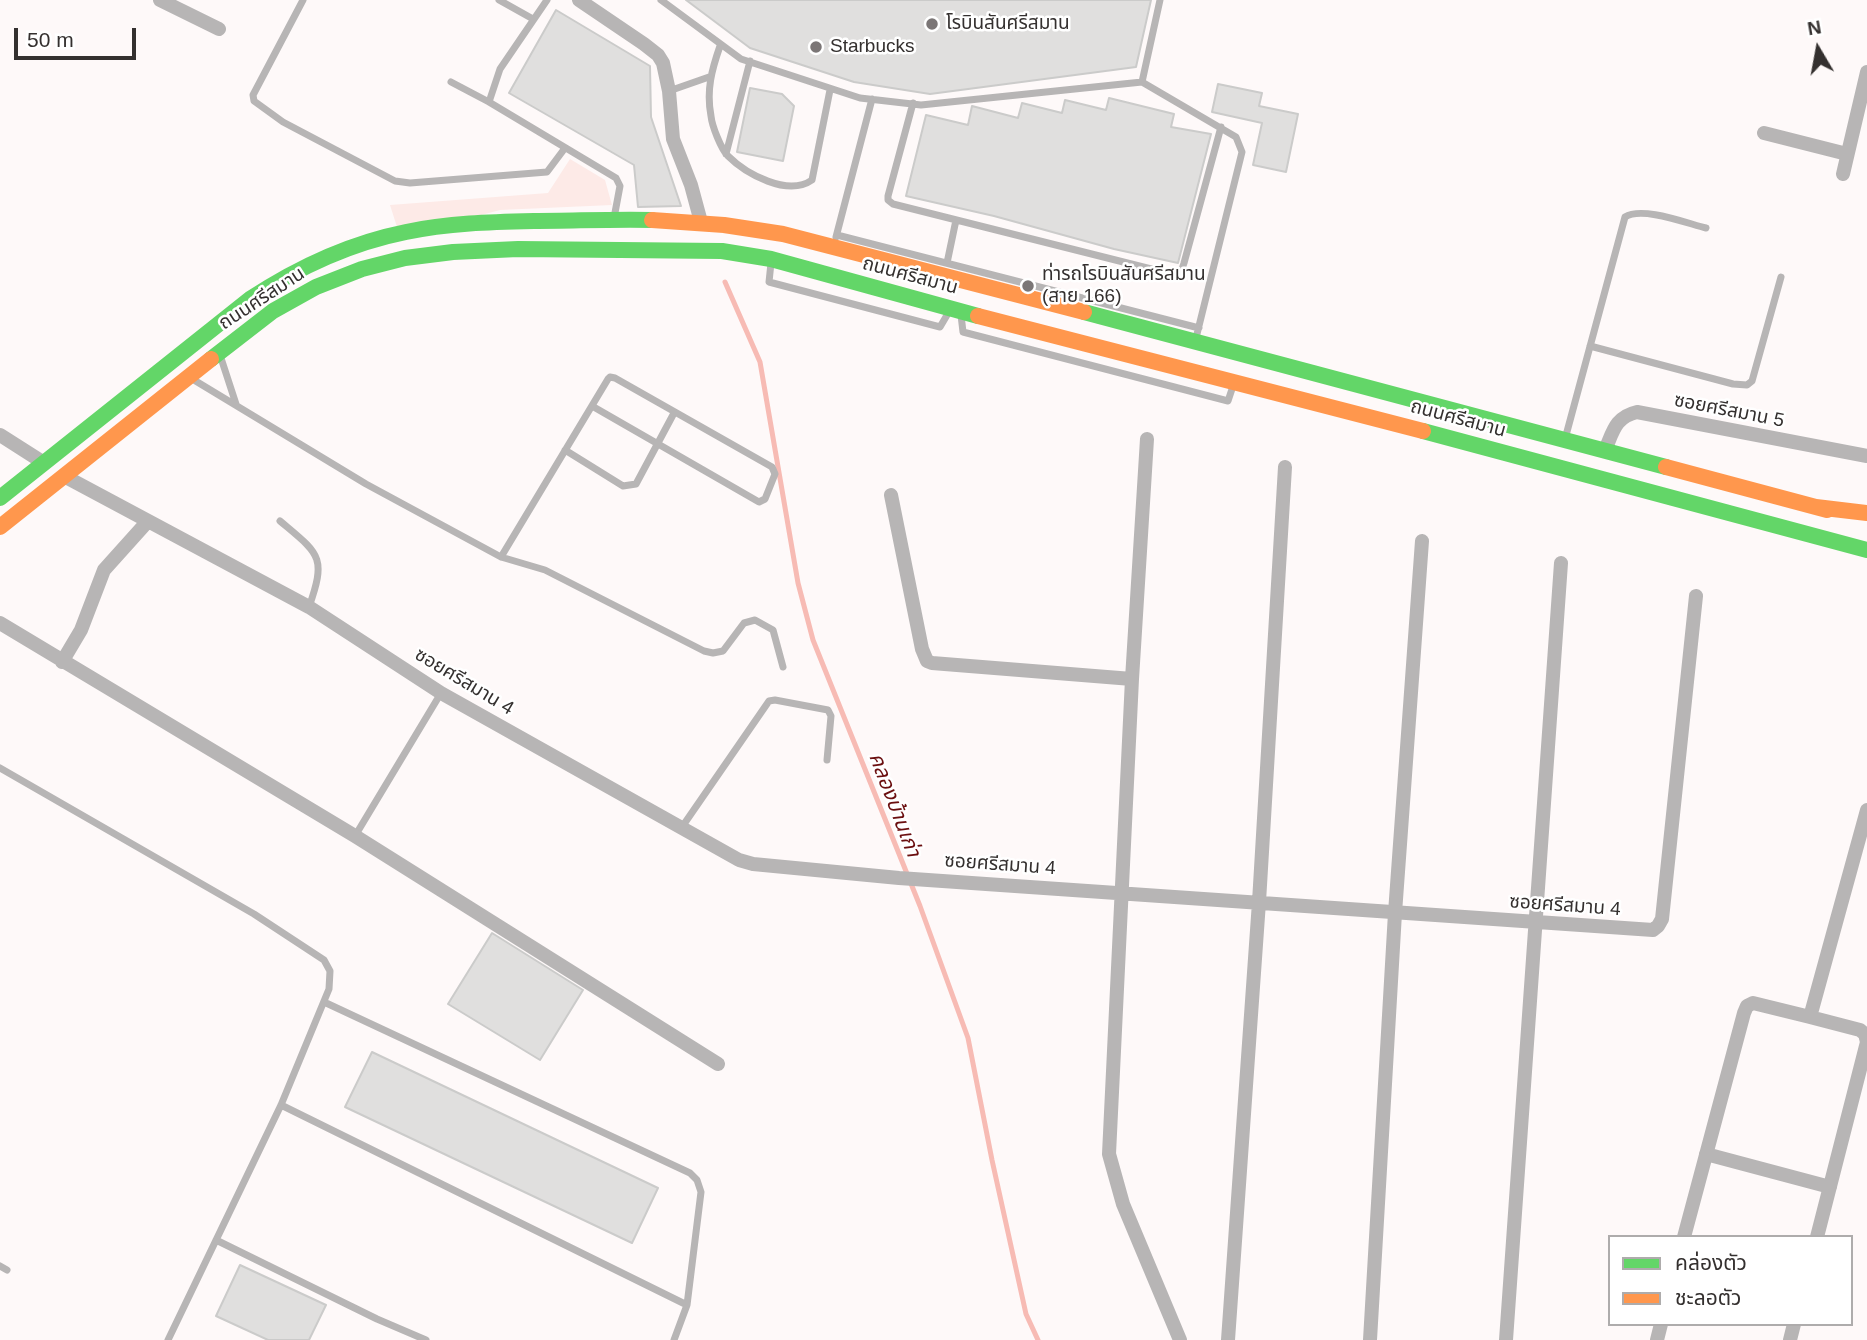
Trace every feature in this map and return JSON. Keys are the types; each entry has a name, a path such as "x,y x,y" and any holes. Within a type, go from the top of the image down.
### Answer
{"main road":[{"name":"ถนนศรีสมาน","path":"0,498 256,297 295,273 337,254 388,236 432,227 520,221 614,219 745,226 835,241 1197,334 1564,440 1867,521"},
{"name":"ถนนศรีสมาน","path":"0,527 219,352 274,311 316,287 362,269 405,258 453,252 518,249 671,249 723,251 771,259 956,310 1593,475 1867,550"},
{"path":"1816,507 1867,513"}],"street":[{"path":"160,0 219,29"},
{"path":"579,0 658,55 663,63 669,91 673,139 691,185 701,222"},
{"path":"1843,174 1867,72"},
{"path":"1764,133 1847,154"},
{"name":"ซอยศรีสมาน 5","path":"1605,450 1618,421 1625,415 1637,412 1867,456"},
{"path":"0,435 44,463"},
{"path":"1147,439 1132,679 1109,1154 1123,1204 1180,1340"},
{"path":"1228,1340 1259,902 1285,467"},
{"name":"ซอยศรีสมาน 4","path":"64,476 309,607 441,694 746,862 899,878 1653,930 1662,919 1696,596"},
{"path":"891,495 922,649 927,661 1132,679"},
{"path":"62,662 81,630 104,570 148,522"},
{"path":"1370,1340 1395,913 1422,541"},
{"path":"1506,1340 1561,563"},
{"path":"0,623 355,835 718,1064"},
{"path":"1810,1017 1867,810"},
{"path":"1685,1235 1747,1006 1753,1003 1860,1030 1865,1034 1867,1042 1818,1235"},
{"path":"1706,1154 1830,1187"}],"lane":[{"path":"303,0 253,95 254,101 283,122 395,181 411,183 547,172 565,148"},
{"path":"499,0 533,19"},
{"path":"489,102 500,69 547,0"},
{"path":"661,0 741,59 830,90 872,99 921,104 1142,82 1221,127 1236,137 1242,152 1197,334 947,263 835,241 872,99"},
{"path":"1142,82 1160,0"},
{"path":"720,46 709,77 711,117 726,155 767,183 799,186 812,180 830,90"},
{"path":"726,155 750,61"},
{"path":"669,91 709,77"},
{"path":"451,82 489,102 619,182 614,219"},
{"path":"913,103 888,200 893,204 1179,274 1221,127"},
{"path":"1564,440 1625,217 1631,213 1642,212 1706,228"},
{"path":"947,263 956,220"},
{"path":"771,259 769,282 940,327 956,310"},
{"path":"1590,346 1733,384 1747,385 1752,381 1781,277"},
{"path":"219,352 237,404"},
{"path":"188,377 237,404 366,484 501,557 545,570 704,651 723,651 744,623 755,620 773,630 783,667"},
{"path":"501,557 608,379 615,378 772,467 775,474 765,499 759,502 592,406"},
{"path":"565,450 630,487 636,484 674,412"},
{"path":"280,521 306,542 316,557 320,570 319,579 309,607"},
{"path":"355,835 441,694"},
{"path":"682,827 769,701 828,710 831,716 827,760"},
{"path":"0,768 254,914 324,960 330,971 324,1002 281,1105 170,1339"},
{"path":"324,1002 690,1173 697,1180 701,1192 687,1306 674,1340"},
{"path":"281,1105 687,1306"},
{"path":"216,1240 377,1320 426,1340"}],"shaded area":[{"path":"570,159 605,180 612,205 500,210 470,218 397,227 390,205 548,193"}],"building":[{"name":"โรบินสันศรีสมาน","path":"686,0 1151,0 1136,67 930,94 854,82 750,48"},
{"path":"556,10 650,66 651,117 681,206 638,207 634,165 509,93"},
{"path":"1218,84 1262,93 1259,106 1298,114 1286,172 1253,165 1262,123 1212,112"},
{"path":"750,88 782,94 794,106 783,161 737,152"},
{"path":"1109,98 1174,114 1171,127 1211,134 1178,263 906,196 926,115 968,125 972,106 1018,118 1022,103 1062,113 1065,100 1106,110"},
{"path":"492,933 583,990 540,1060 448,1004"},
{"path":"372,1052 658,1188 632,1243 345,1107"},
{"path":"240,1265 326,1305 309,1340 268,1340 216,1316"}],"waterway":[{"name":"คลองบ้านเก่า","path":"725,282 760,362 798,583 813,640 920,906 968,1038 1026,1314 1038,1340"}],"traffic: fast":[{"path":"0,498 250,299 325,258 385,237 438,227 502,222 652,220"},
{"path":"211,359 273,311 316,287 362,269 405,258 453,252 518,249 722,251 771,259 978,316"},
{"path":"1084,312 1666,467"},
{"path":"1423,431 1867,550"}],"traffic: slow":[{"path":"652,220 724,225 783,234 1084,312"},
{"path":"978,316 1423,431"},
{"path":"0,527 211,359"},
{"path":"1666,467 1827,510"},
{"path":"1816,507 1867,513"}],"place":[{"name":"โรบินสันศรีสมาน","path":"932,24"},
{"name":"Starbucks","path":"816,47"},
{"name":"ท่ารถโรบินสันศรีสมาน (สาย 166)","path":"1028,286"}]}
